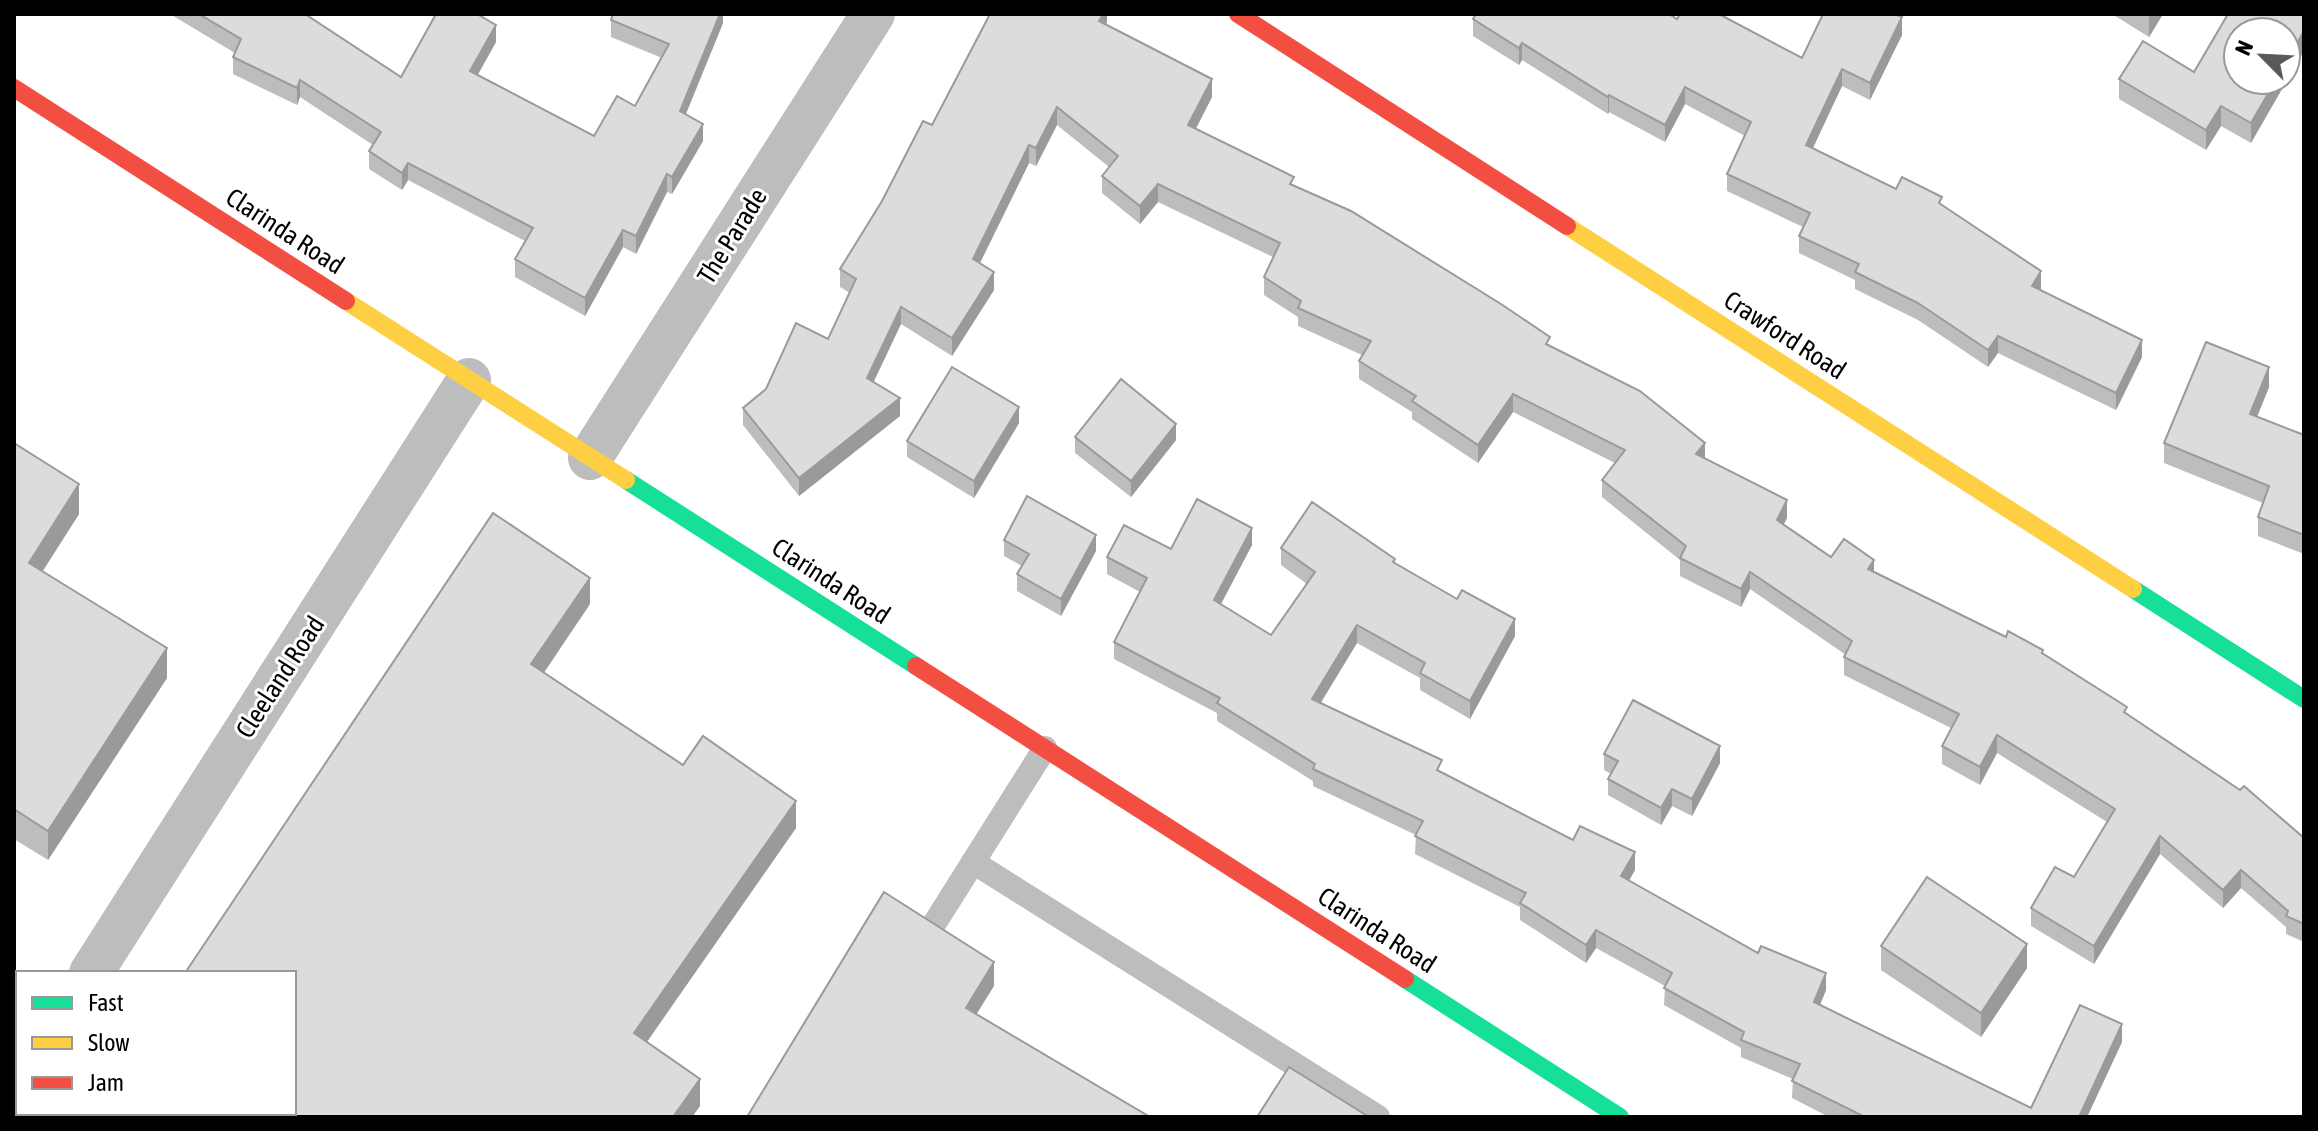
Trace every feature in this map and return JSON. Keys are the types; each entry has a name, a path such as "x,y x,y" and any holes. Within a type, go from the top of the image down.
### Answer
{"main road":[{"name":"Crawford Road","path":"1238,14 2304,699"},
{"name":"Clarinda Road","path":"14,88 1620,1117"}],"street":[{"name":"The Parade","path":"590,458 873,14"},
{"name":"Cleeland Road","path":"92,971 469,380"}],"lane":[{"path":"931,929 1045,748"},
{"path":"973,862 1378,1117"}],"building":[{"path":"199,14 305,14 401,77 436,14 477,14 496,25 470,71 594,136 617,96 635,106 669,44 611,20 613,14 720,14 680,111 703,124 672,177 667,174 636,236 623,230 585,298 515,259 533,228 408,163 402,173 369,151 381,132 300,80 297,88 233,57 241,39"},
{"path":"990,14 1103,14 1099,21 1212,79 1188,125 1294,177 1290,184 1351,211 1501,304 1550,337 1546,344 1640,391 1705,443 1696,454 1787,500 1777,520 1831,557 1844,539 1874,560 1868,569 2006,637 2008,631 2043,650 2042,653 2127,707 2124,712 2240,790 2244,786 2304,838 2304,924 2286,916 2288,911 2241,870 2223,890 2160,836 2094,946 2031,908 2055,867 2074,877 2115,809 1997,735 1980,767 1942,746 1959,714 1844,657 1852,641 1750,572 1741,589 1680,558 1686,546 1602,480 1625,450 1513,394 1478,445 1412,401 1416,396 1359,361 1371,341 1298,308 1301,301 1264,277 1280,243 1158,184 1140,206 1102,176 1118,156 1057,107 1036,148 1029,145 973,259 994,272 952,338 901,307 867,378 900,398 799,478 743,408 766,389 796,323 828,339 856,279 840,269 882,201 923,121 932,125"},
{"path":"1476,14 1669,14 1677,19 1680,14 1719,14 1802,58 1823,14 1895,14 1902,17 1870,83 1842,69 1806,145 1896,189 1902,177 1942,197 1939,203 2041,271 2032,286 2142,340 2116,393 1998,336 1988,350 1918,303 1855,272 1859,264 1799,236 1810,213 1727,174 1751,122 1685,87 1665,125 1608,97 1522,43 1519,48 1473,19"},
{"path":"2304,14 2304,31 2302,34 2302,16 2227,16"},
{"path":"2222,24 2222,96 2267,96 2251,123 2221,106 2206,130 2119,79 2143,41 2194,72"},
{"path":"2206,342 2269,367 2250,414 2304,435 2304,535 2258,517 2269,486 2164,443"},
{"path":"952,367 1019,407 974,481 907,441"},
{"path":"1121,379 1176,424 1131,481 1075,437"},
{"path":"14,443 79,484 29,563 167,648 48,831 14,809"},
{"path":"1027,496 1096,535 1061,599 1017,574 1029,554 1004,540"},
{"path":"1197,499 1252,528 1214,600 1271,635 1315,572 1281,548 1312,502 1395,559 1393,562 1457,599 1462,590 1515,619 1470,701 1420,673 1425,663 1357,625 1312,699 1442,760 1437,770 1573,840 1580,826 1635,852 1621,876 1758,953 1761,946 1826,973 1814,1002 2031,1108 2080,1005 2122,1024 2079,1117 1865,1117 1792,1081 1800,1064 1741,1040 1744,1032 1664,988 1672,973 1596,930 1586,945 1520,903 1526,893 1415,836 1423,821 1313,769 1315,764 1217,703 1220,698 1114,642 1147,578 1107,557 1124,525 1171,549"},
{"path":"493,513 590,578 531,664 683,765 703,736 796,801 634,1033 700,1079 673,1117 191,1117 188,1115 296,1115 296,971 186,971"},
{"path":"1633,700 1720,746 1692,799 1672,789 1661,808 1608,779 1618,761 1604,754"},
{"path":"1927,877 2027,944 1981,1013 1881,946"},
{"path":"884,892 994,962 966,1008 1150,1117 747,1117"},
{"path":"1289,1067 1369,1117 1257,1117"}],"traffic: fast":[{"path":"626,480 916,666"},
{"path":"2133,589 2304,699"},
{"path":"1405,979 1620,1117"}],"traffic: slow":[{"path":"1567,226 2133,589"},
{"path":"346,301 626,480"}],"traffic: jam":[{"path":"1238,14 1567,226"},
{"path":"14,88 346,301"},
{"path":"916,666 1405,979"}]}
